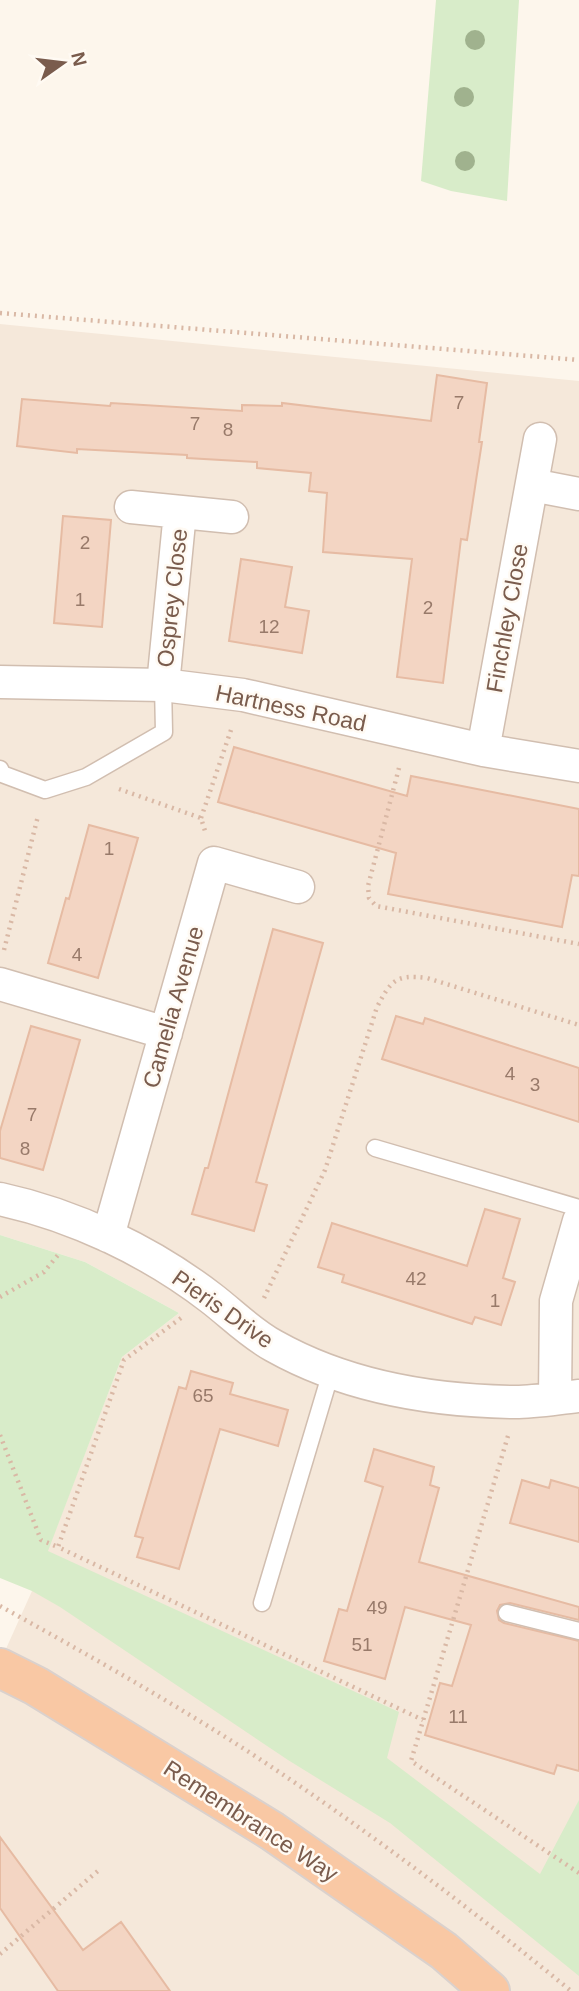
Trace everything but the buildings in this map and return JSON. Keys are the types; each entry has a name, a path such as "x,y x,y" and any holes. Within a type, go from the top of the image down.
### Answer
{"highway":[{"name":"Remembrance Way","path":"0,1668 36,1686 272,1831 444,1951 490,1991"}],"street":[{"name":"Finchley Close","path":"483,750 540,439"},
{"path":"532,485 579,494"},
{"name":"Osprey Close","path":"131,507 232,517"},
{"name":"Osprey Close","path":"163,685 180,512"},
{"name":"Hartness Road","path":"0,682 163,685 243,695 483,750 579,766"},
{"path":"214,863 298,887"},
{"name":"Camelia Avenue","path":"108,1236 214,863"},
{"path":"0,984 166,1033"},
{"name":"Pieris Drive","path":"0,1199 70,1219 108,1236 150,1258 210,1297 249,1331 284,1351 331,1372 374,1385 463,1399 518,1402 567,1397"},
{"path":"567,1397 556,1301 579,1221"}],"lane":[{"path":"0,769 2,774 45,790 86,777 164,732 163,685"},
{"path":"375,1148 579,1208"},
{"path":"262,1603 331,1372"},
{"path":"507,1613 579,1631"}],"path":[{"path":"0,313 579,360"},
{"path":"214,863 201,818 243,695"},
{"path":"408,733 368,886 369,898 376,906 579,944"},
{"path":"86,777 201,818"},
{"path":"4,951 45,790"},
{"path":"249,1331 325,1170 377,1007 390,984 406,975 427,978 579,1025"},
{"path":"0,1297 44,1272 63,1248 70,1219"},
{"path":"58,1547 124,1360 210,1297"},
{"path":"518,1402 411,1761 579,1873"},
{"path":"0,1435 41,1539 423,1720"},
{"path":"0,1606 146,1689 251,1754 411,1865 571,1991"},
{"path":"0,1954 99,1870"}],"shaded area":[{"path":"0,324 579,381 579,1991 0,1991 0,1662 32,1591 122,1357 179,1313 85,1262 0,1235"}],"green space":[{"path":"436,0 519,0 507,201 451,191 421,181"},
{"path":"0,1235 85,1262 179,1313 122,1357 48,1551 399,1712 387,1758 540,1874 579,1800 579,1976 390,1823 288,1760 60,1607 32,1591 0,1578"}]}
